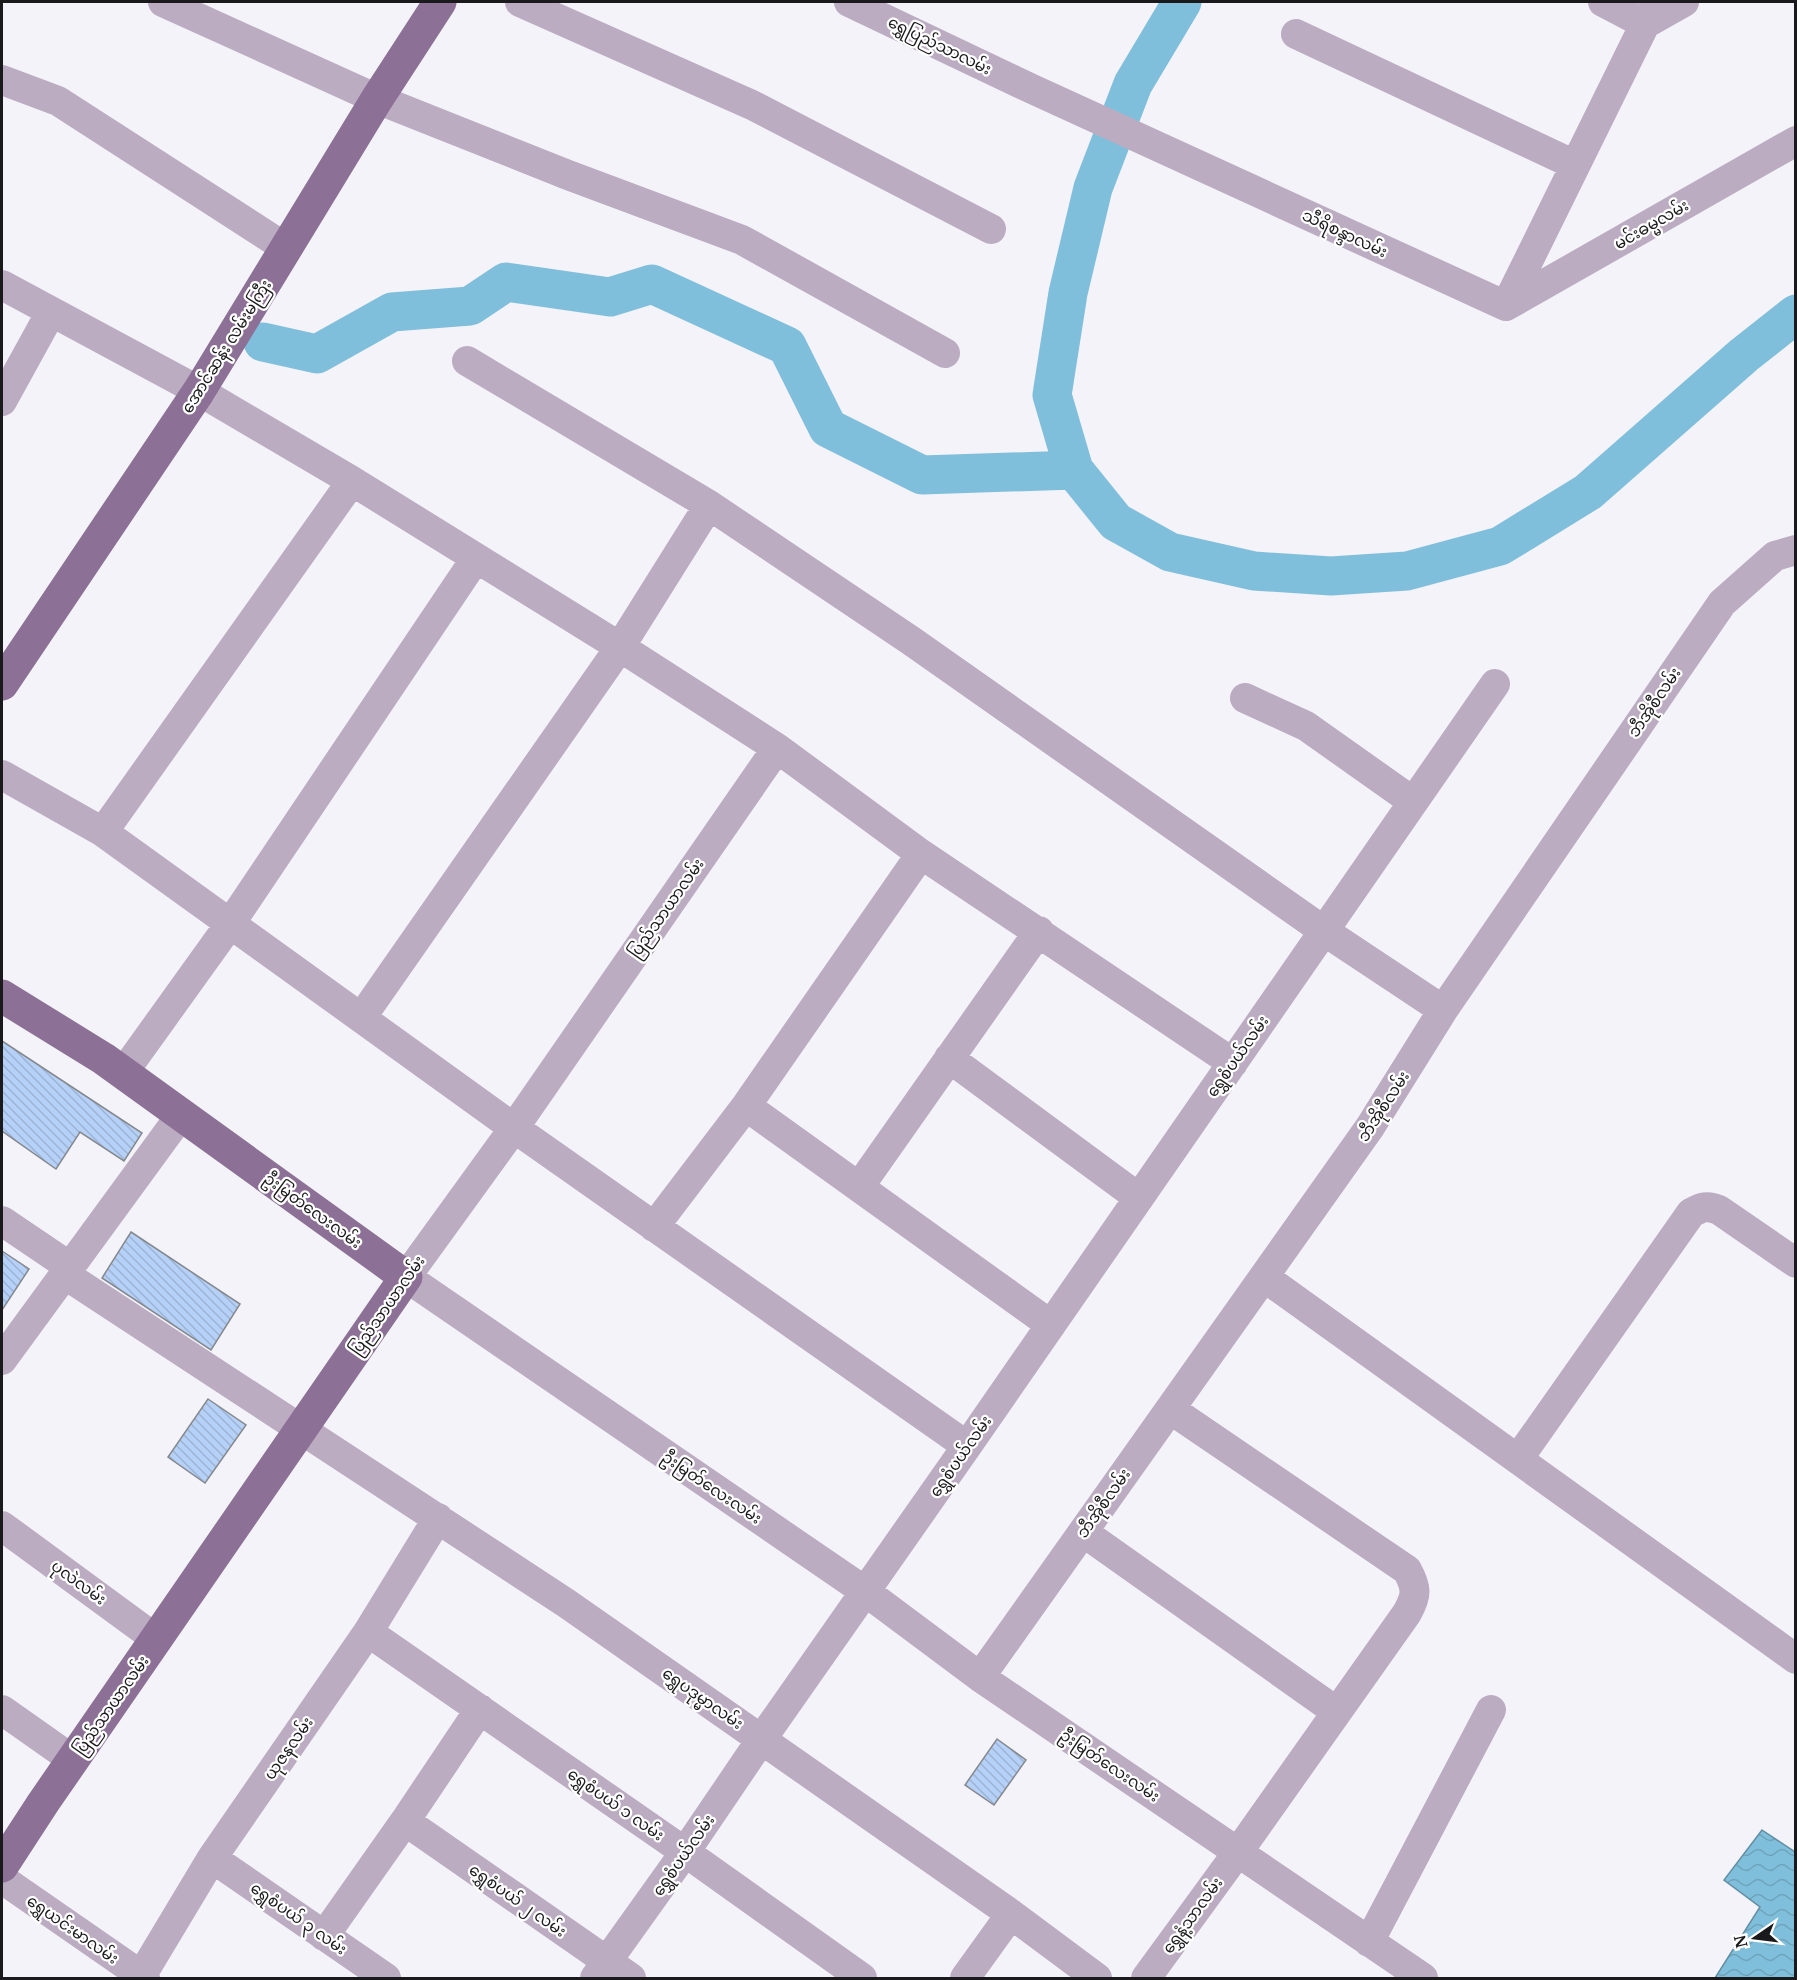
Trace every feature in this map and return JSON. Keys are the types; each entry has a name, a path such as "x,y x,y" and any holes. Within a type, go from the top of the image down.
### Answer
{"main road":[{"name":"အောင်ဆန်း လမ်းမကြီး","path":"2,684 199,391 377,99 440,2"},
{"name":"ဦးမြတ်လေးလမ်း","path":"4,1001 123,1073 406,1277"},
{"name":"ပြည်သာယာလမ်း","path":"2,1866 406,1277"}],"street":[{"path":"163,2 377,99 568,175 742,240 945,353"},
{"path":"520,2 752,105 991,229"},
{"name":"ရွှေပြည်သာလမ်း","path":"849,2 1185,159"},
{"path":"1603,2 1650,13 1684,2"},
{"path":"1506,306 1650,13"},
{"path":"1296,34 1575,165"},
{"path":"2,80 58,100 286,248"},
{"name":"မင်းဓမ္မလမ်း","path":"1506,306 1796,141"},
{"name":"သီရိစန္ဒာလမ်း","path":"1185,159 1506,306"},
{"path":"2,285 199,391 352,481 620,648 777,748 921,854 1233,1063"},
{"path":"2,400 51,312"},
{"path":"467,361 709,505 910,640 1324,931 1443,1010"},
{"path":"103,832 352,481"},
{"path":"361,1018 620,648 709,505"},
{"name":"ဘီအိုစီလမ်း","path":"980,1677 1370,1128 1443,1010 1722,603 1775,556 1796,550"},
{"path":"123,1073 230,924 476,558"},
{"name":"ရွှေစံပယ်လမ်း","path":"611,1973 685,1852 761,1740 1495,684"},
{"path":"1245,698 1306,726 1412,801"},
{"name":"ပြည်သာယာလမ်း","path":"406,1277 514,1128 777,748"},
{"path":"2,775 103,832 514,1128 967,1446"},
{"path":"654,1227 746,1106 921,854"},
{"path":"859,1187 1039,931"},
{"path":"949,1058 1139,1198"},
{"path":"746,1106 1051,1325"},
{"path":"2,1360 181,1115"},
{"path":"1518,1459 1691,1214 1702,1207 1719,1210 1796,1263"},
{"name":"ရွှေပဒုမ္မာလမ်း","path":"2,1221 67,1271 301,1429 566,1603 1011,1914 1097,1978"},
{"path":"1264,1276 1796,1659"},
{"name":"ဦးမြတ်လေးလမ်း","path":"406,1277 866,1592 980,1677 1423,1978"},
{"name":"ရွှေနံ့သာလမ်း","path":"1146,1978 1238,1852 1407,1613 1415,1598 1412,1580 1407,1570 1170,1409"},
{"name":"ယုဇနလမ်း","path":"142,1978 212,1858 368,1632 438,1518"},
{"name":"ပုလဲလမ်း","path":"2,1526 156,1639"},
{"path":"1083,1532 1337,1712"},
{"name":"ရွှေစံပယ် ၁ လမ်း","path":"368,1632 862,1978"},
{"path":"2,1710 73,1760"},
{"path":"324,1936 480,1710"},
{"path":"1369,1942 1491,1710"},
{"name":"ရွှေစံပယ် ၂ လမ်း","path":"405,1821 611,1973"},
{"name":"ရွှေစံပယ် ၃ လမ်း","path":"212,1858 386,1978"},
{"name":"ရွှေယင်းမာလမ်း","path":"2,1879 142,1978"},
{"path":"965,1978 1011,1914"}],"water":[{"path":"1762,1830 1795,1852 1795,1978 1715,1978 1760,1907 1724,1880"}],"building":[{"path":"2,1041 142,1133 124,1161 80,1132 56,1169 2,1131"},
{"path":"131,1232 240,1304 211,1350 102,1278"},
{"path":"2,1251 29,1269 2,1310"},
{"path":"208,1399 246,1425 205,1483 168,1457"},
{"path":"997,1739 1026,1760 994,1805 965,1785"}],"waterway":[{"path":"1182,2 1133,84 1093,188 1068,293 1052,395 1074,470 1116,522 1170,552 1254,571 1331,576 1407,571 1500,546 1588,492 1744,355 1796,314"},
{"path":"263,342 317,354 392,312 470,306 506,282 610,297 652,284 787,346 828,428 922,475 1074,470"}]}
